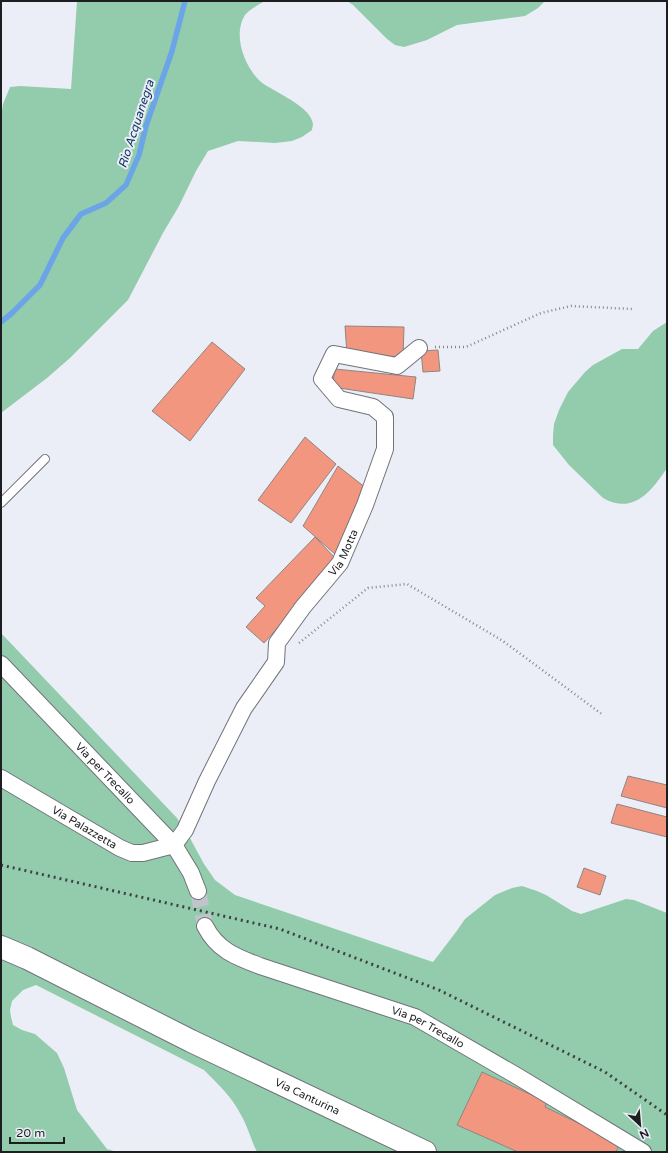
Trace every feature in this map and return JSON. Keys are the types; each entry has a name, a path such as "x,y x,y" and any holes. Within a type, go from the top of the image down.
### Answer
{"main road":[{"name":"Via Canturina","path":"1,947 27,958 191,1041 425,1152"}],"street":[{"name":"Via Motta","path":"276,662 277,643 303,607 340,564 365,505 385,449 385,417 373,407 339,399 322,379 334,354 397,366 419,348"},
{"path":"174,845 185,830 207,781 244,708 276,662"},
{"name":"Via per Trecallo","path":"1,664 174,845 191,873 198,891"},
{"name":"Via Palazzetta","path":"1,778 120,848 132,853 144,852 174,845"},
{"name":"Via per Trecallo","path":"205,926 209,934 226,951 242,959 415,1017 517,1076 643,1152"}],"lane":[{"path":"1,503 45,459"}],"path":[{"path":"419,348 466,347 541,313 571,306 632,309"},
{"path":"276,662 368,588 407,584 503,641 603,715"}],"green space":[{"path":"77,1 265,1 247,13 241,23 240,41 245,60 255,76 261,82 299,105 306,111 311,117 313,126 312,130 302,137 292,141 275,143 238,141 208,151 128,300 70,358 47,378 1,413 1,118 3,104 10,87 20,86 71,89"},
{"path":"347,1 545,1 538,8 525,16 457,25 427,40 404,47 395,45 387,39 353,5"},
{"path":"667,322 667,468 648,493 632,502 623,504 614,503 603,498 569,465 553,445 554,424 568,392 585,372 593,365 622,349 638,349 653,331"},
{"path":"1,633 177,818 215,880 235,895 433,962 465,919 495,895 512,888 522,886 537,891 572,911 581,914 626,899 634,900 667,913 667,1152 257,1152 246,1124 237,1108 224,1091 204,1070 36,985 23,990 12,1001 10,1010 13,1025 22,1030 35,1034 57,1053 64,1068 77,1110 107,1149 117,1152 1,1152"}],"building":[{"path":"345,326 404,327 403,357 347,354"},
{"path":"212,342 245,369 190,441 152,411"},
{"path":"438,350 440,371 423,372 421,351"},
{"path":"335,369 416,377 413,399 332,387"},
{"path":"305,437 336,464 291,523 258,500"},
{"path":"338,466 366,488 336,555 303,526"},
{"path":"315,537 338,561 264,643 246,627 265,606 256,598"},
{"path":"628,776 667,785 667,808 621,796"},
{"path":"617,804 667,817 667,837 611,823"},
{"path":"584,868 606,876 600,895 577,887"},
{"path":"482,1072 547,1102 545,1107 620,1143 616,1152 518,1152 457,1125"}],"waterway":[{"name":"Rio Acquanegra","path":"1,322 40,285 63,238 81,214 106,203 126,185 139,155 146,126 172,51 185,1"}],"tunnel":[{"path":"198,891 205,926"}],"railway":[{"path":"1,865 280,929 439,990 605,1072 667,1115"}]}
